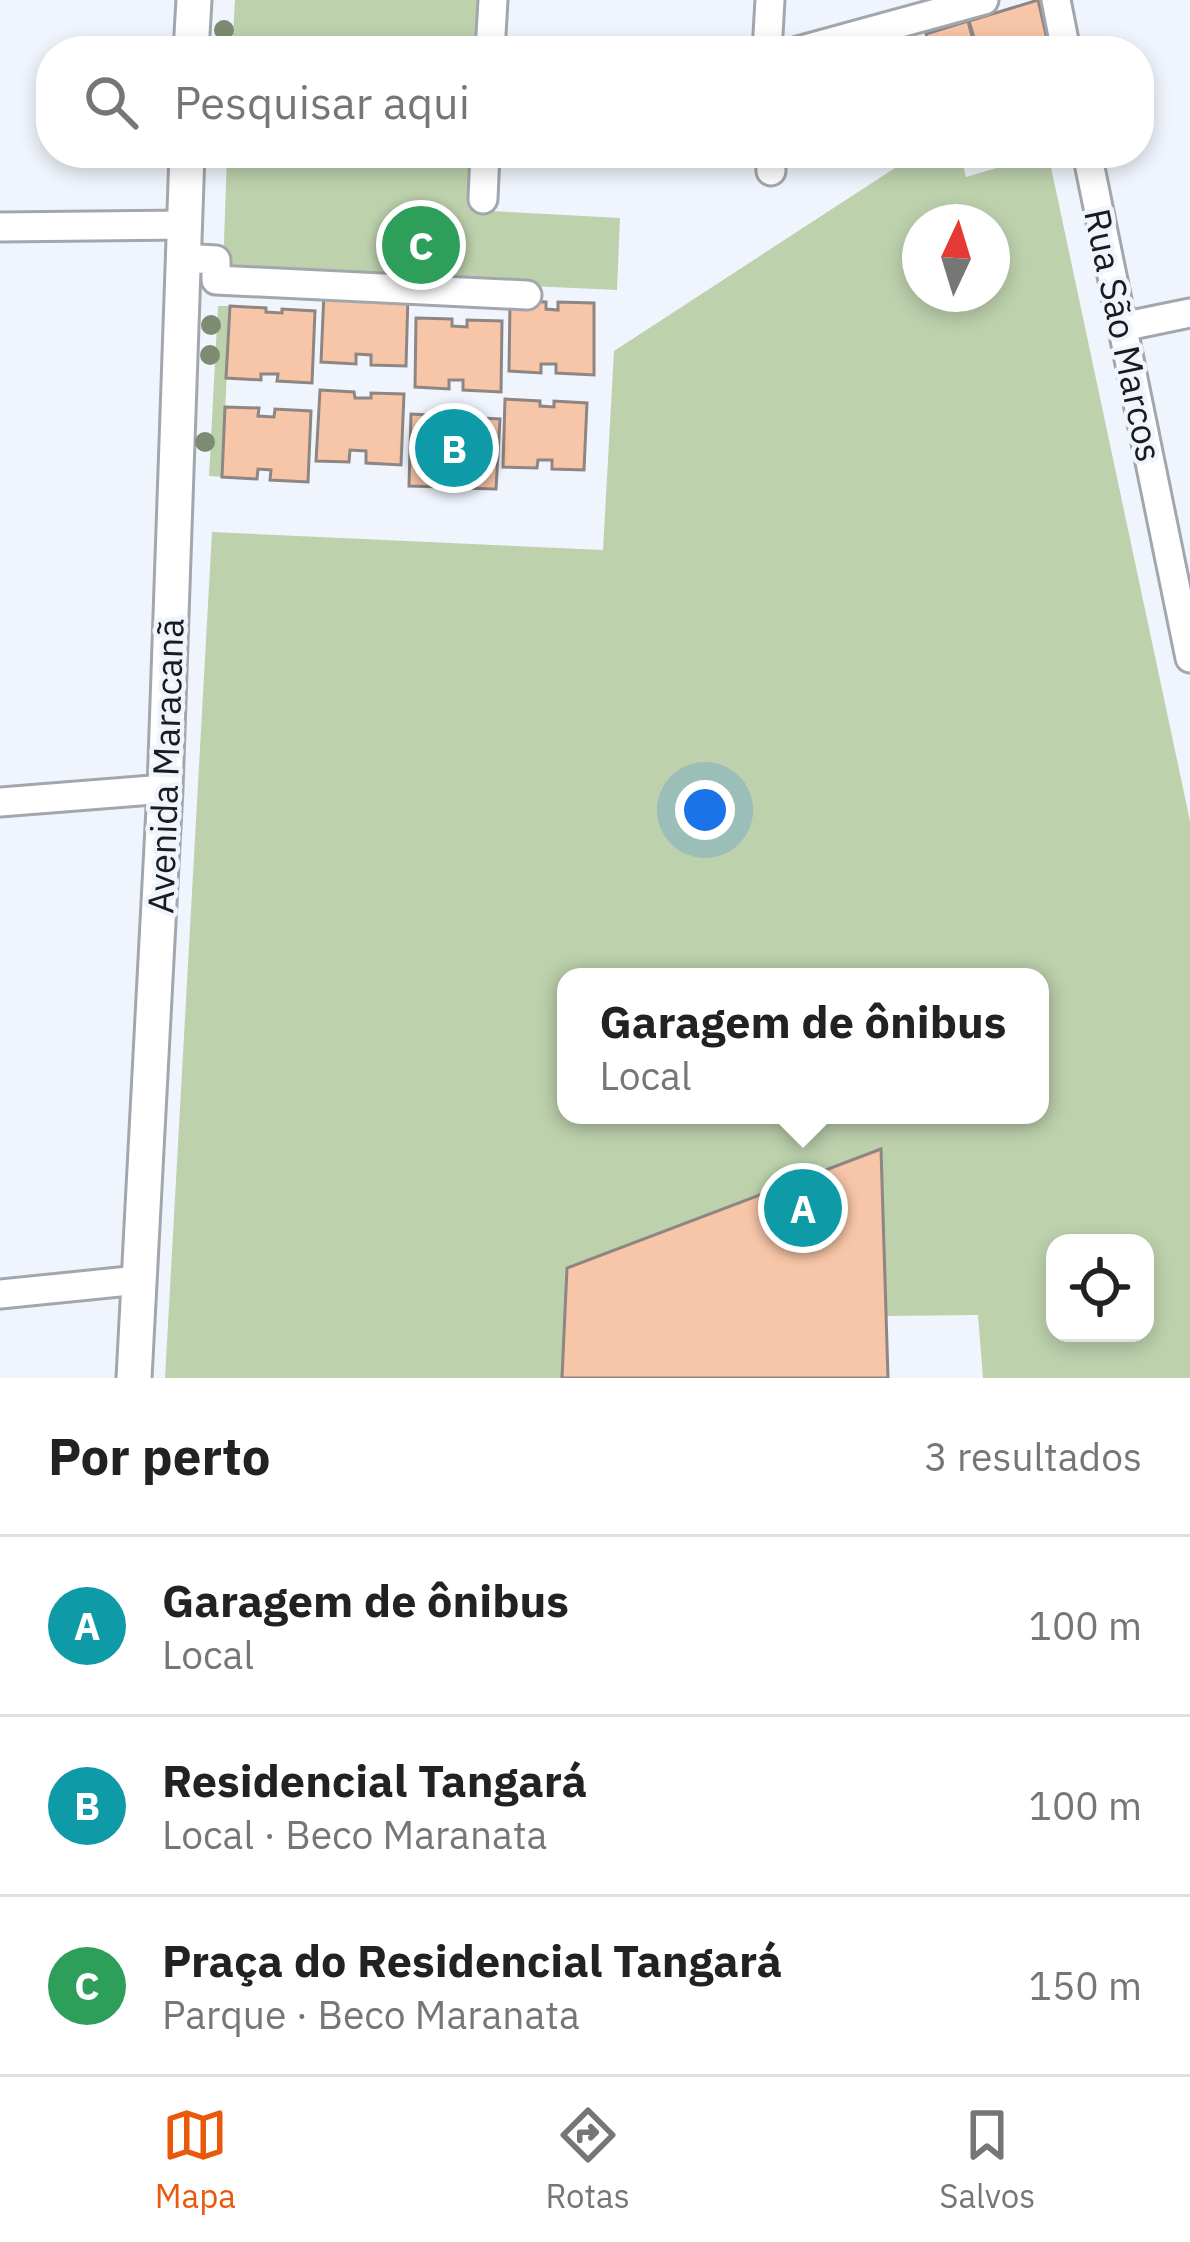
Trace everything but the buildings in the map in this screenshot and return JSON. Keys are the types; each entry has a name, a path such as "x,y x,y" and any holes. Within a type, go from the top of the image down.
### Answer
{"street":[{"path":"192,36 194,0"},
{"path":"491,36 493,0"},
{"path":"768,36 770,0"},
{"path":"853,36 984,0"},
{"path":"1056,0 1063,36"},
{"name":"Avenida Maracanã","path":"134,1378 165,789 186,168"},
{"path":"483,199 484,168"},
{"name":"Rua São Marcos","path":"1090,168 1190,658"},
{"path":"0,227 183,242 216,260 216,280 527,295"},
{"path":"1122,327 1190,313"},
{"path":"0,802 165,789"},
{"path":"0,1294 139,1280"}],"green space":[{"path":"235,0 482,0 480,36 233,36"},
{"path":"226,168 473,168 472,210 620,218 617,290 223,272"},
{"path":"895,168 964,168 966,177 997,168 1051,168 1190,821 1190,1378 983,1378 978,1315 886,1316 880,1149 568,1267 562,1378 165,1378 212,532 603,550 614,351"},
{"path":"218,306 230,306 222,477 209,476"}],"place":[{"name":"Praça do Residencial Tangará","path":"421,245"},
{"name":"Residencial Tangará","path":"454,448"},
{"name":"Garagem de ônibus","path":"803,1208"}]}
